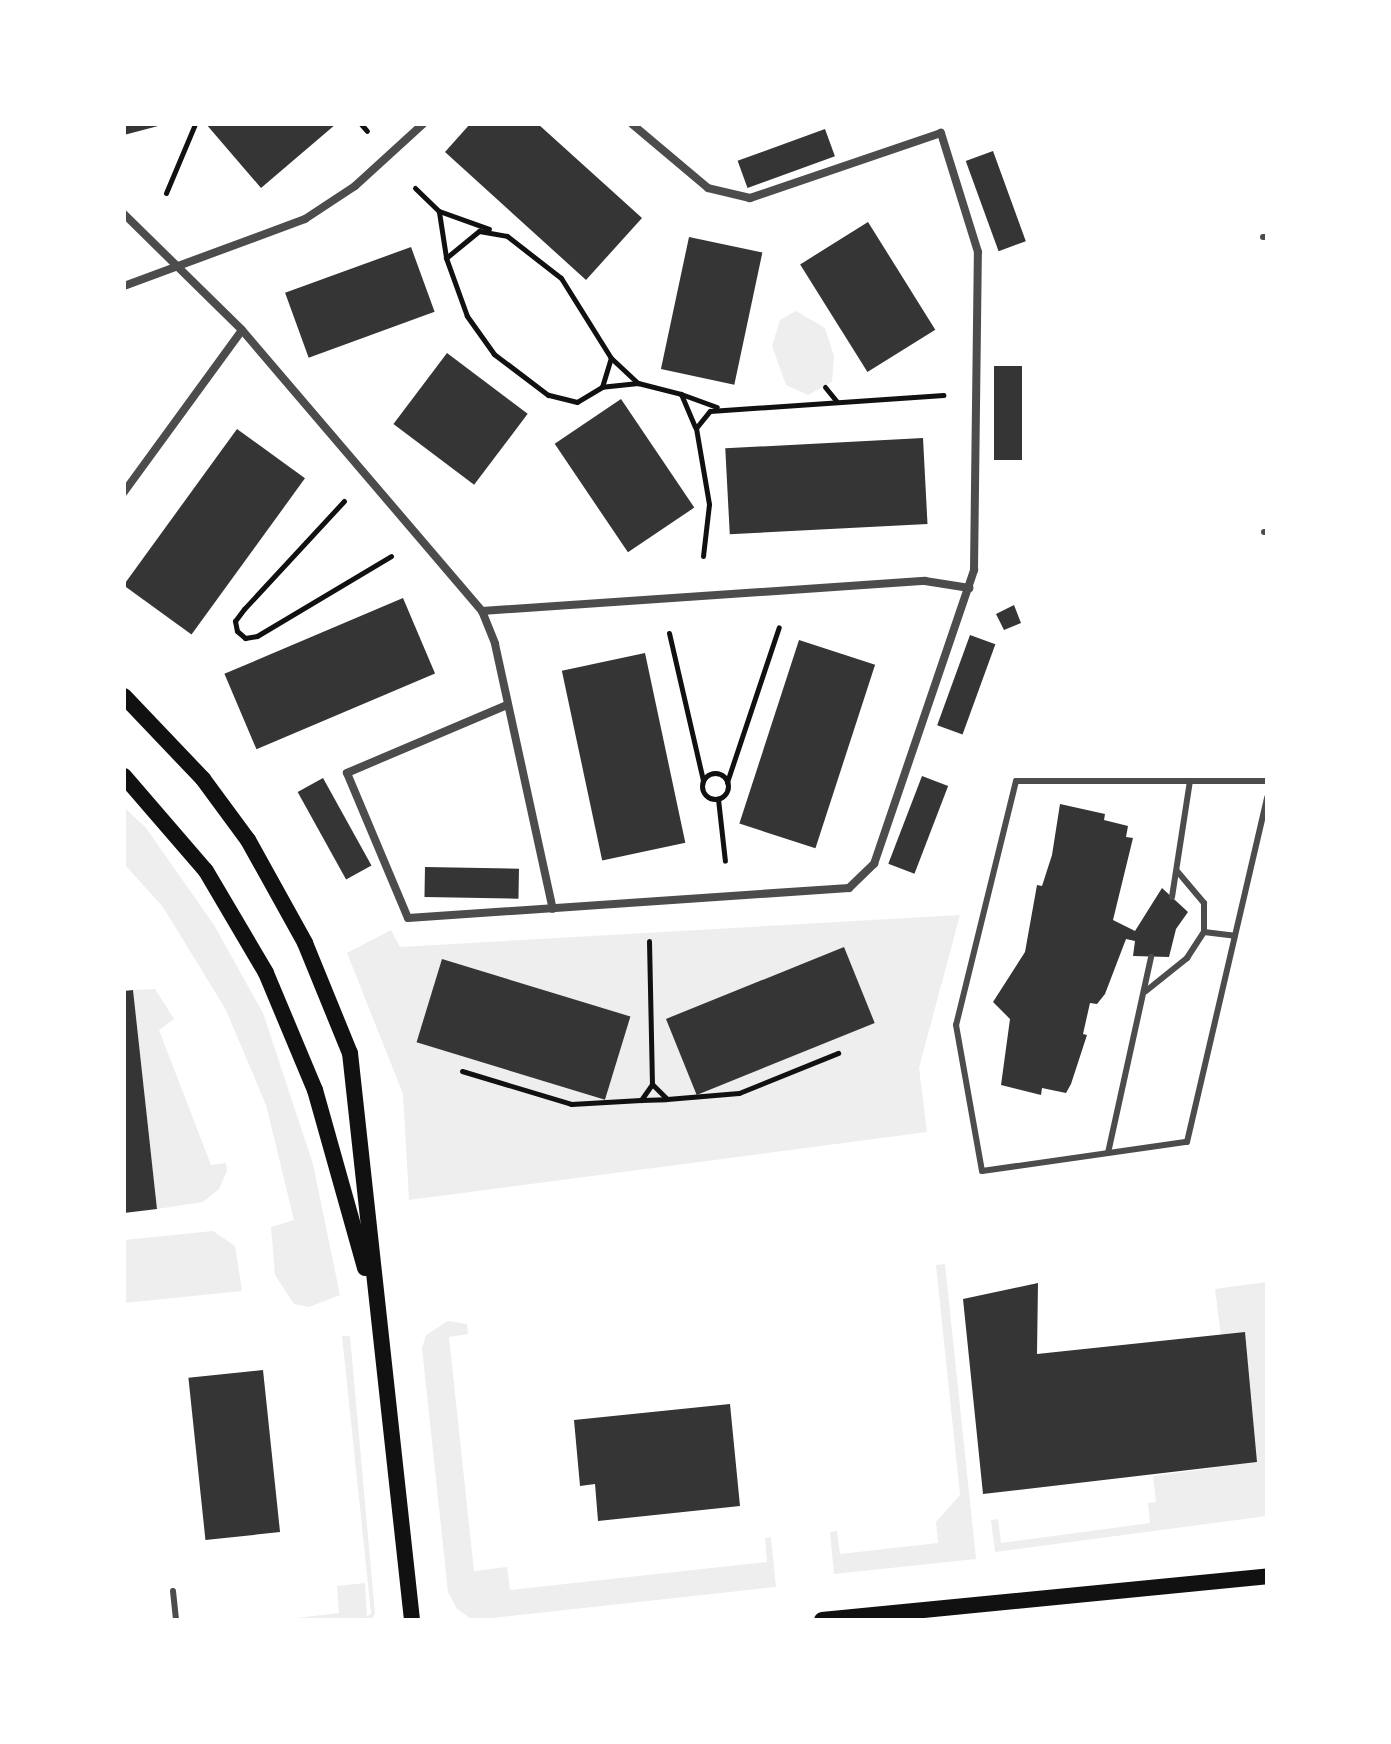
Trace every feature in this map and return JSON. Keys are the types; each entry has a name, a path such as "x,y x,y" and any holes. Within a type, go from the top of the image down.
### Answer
{"main road":[{"path":"124,696 203,779 248,840 323,981 350,1053 412,1620"},
{"path":"124,776 206,871 248,938 285,1013 315,1090 378,1312"},
{"path":"822,1620 1267,1576"}],"street":[{"path":"124,286 305,219 355,186 423,124"},
{"path":"507,705 347,773 408,918 838,891 859,882 874,864 969,588 978,537 978,252 941,133 759,197 739,198 708,188 632,124"},
{"path":"124,214 242,330 482,611 495,644 553,909"},
{"path":"124,492 242,330"},
{"path":"482,611 925,581 969,588"}],"lane":[{"path":"1267,781 1016,781 956,1025 982,1171 1187,1142 1267,797"},
{"path":"1172,897 1190,781"},
{"path":"1145,991 1187,958 1204,932 1204,903 1177,871"},
{"path":"1204,932 1235,936"},
{"path":"1108,1153 1151,957"},
{"path":"173,1591 176,1620"}],"path":[{"path":"166,193 195,124"},
{"path":"361,124 367,131"},
{"path":"415,188 439,211 507,236 561,278 611,358 638,383"},
{"path":"439,211 446,258 467,316 494,354 563,402 577,402 602,387 638,383 718,407 779,409 943,395"},
{"path":"446,258 467,237 490,229"},
{"path":"602,387 611,358"},
{"path":"825,387 837,402"},
{"path":"681,394 696,428 709,504 703,556"},
{"path":"696,428 718,407"},
{"path":"344,501 244,609 235,621 237,631 245,638 257,636 391,556"},
{"path":"725,861 718,799 727,782 779,627"},
{"path":"669,633 703,780 703,792 718,799"},
{"path":"703,780 717,774 727,782"},
{"path":"641,1100 652,1084 649,941"},
{"path":"462,1071 571,1104 739,1093 838,1053"},
{"path":"652,1084 667,1099"}],"shaded area":[{"path":"796,311 825,328 834,356 832,382 808,395 786,385 772,346 780,320"},
{"path":"124,807 146,828 214,925 263,1013 313,1164 340,1295 309,1307 294,1304 275,1275 271,1227 294,1220 266,1105 226,1010 163,907 124,864"},
{"path":"960,915 919,1068 927,1132 409,1200 403,1094 347,953 391,930 400,947"},
{"path":"155,989 174,1019 159,1030 211,1165 226,1163 227,1171 219,1189 203,1202 157,1209 133,990"},
{"path":"213,1231 235,1246 242,1291 124,1303 124,1240"},
{"path":"945,1264 976,1559 834,1574 830,1532 837,1531 840,1554 938,1543 936,1522 960,1495 936,1265"},
{"path":"1267,1282 1267,1516 995,1552 991,1520 998,1519 1001,1543 1150,1523 1148,1503 1156,1502 1153,1476 1257,1462 1240,1335 1221,1336 1215,1289"},
{"path":"448,1321 467,1324 468,1334 449,1337 474,1571 507,1567 510,1590 767,1562 765,1538 771,1537 776,1587 473,1620 457,1609 448,1592 422,1348 426,1335"},
{"path":"342,1336 350,1336 375,1614 371,1620 280,1620 339,1613 337,1586 365,1583 367,1617 371,1613"}],"building":[{"path":"124,124 162,124 162,125 124,135"},
{"path":"206,124 336,124 261,188"},
{"path":"470,124 538,124 642,218 586,280 445,152"},
{"path":"825,129 835,156 748,188 738,161"},
{"path":"993,151 1026,241 999,251 966,161"},
{"path":"868,222 935,330 867,372 800,264"},
{"path":"689,237 762,253 734,385 661,369"},
{"path":"411,247 435,312 309,358 285,293"},
{"path":"447,353 528,414 474,485 393,424"},
{"path":"994,366 1022,366 1022,460 994,460"},
{"path":"621,399 694,508 628,552 555,444"},
{"path":"237,429 305,478 192,635 124,585"},
{"path":"923,438 928,524 730,534 725,448"},
{"path":"403,598 435,673 256,749 224,674"},
{"path":"1014,605 1021,623 1004,630 996,614"},
{"path":"970,635 995,644 963,734 937,725"},
{"path":"799,640 875,665 815,848 739,824"},
{"path":"645,653 685,843 602,860 562,671"},
{"path":"922,776 948,786 914,874 888,864"},
{"path":"323,778 371,865 346,880 298,792"},
{"path":"1060,804 1105,814 1104,820 1128,826 1126,837 1133,838 1113,920 1135,931 1162,888 1188,912 1176,929 1169,957 1133,956 1135,941 1126,939 1105,994 1097,1004 1090,1003 1083,1034 1087,1035 1071,1084 1066,1093 1042,1088 1041,1095 1001,1085 1010,1019 993,1002 1025,952 1037,885 1042,886 1052,855"},
{"path":"425,867 519,869 518,899 424,897"},
{"path":"844,947 875,1023 697,1095 666,1019"},
{"path":"442,959 630,1017 605,1100 417,1042"},
{"path":"133,990 157,1209 124,1213 124,991"},
{"path":"1038,1283 1037,1354 1245,1332 1257,1462 983,1494 963,1299"},
{"path":"263,1370 280,1532 205,1540 188,1378"},
{"path":"730,1404 740,1506 598,1521 595,1484 580,1486 574,1420"}]}
